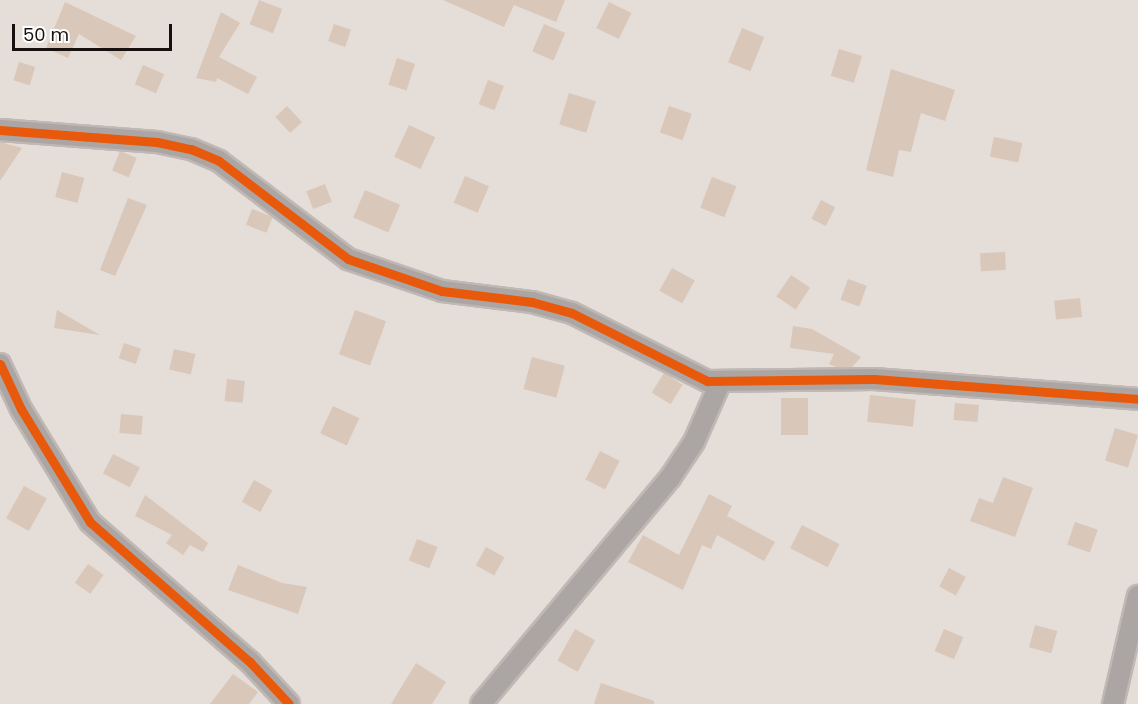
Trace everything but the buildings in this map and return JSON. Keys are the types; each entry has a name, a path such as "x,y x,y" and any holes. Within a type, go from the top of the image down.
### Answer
{"street":[{"path":"0,130 157,142 191,149 219,161 348,259 442,291 531,302 572,313 683,370 720,383 874,379 1138,399"},
{"path":"0,364 21,409 90,522 250,662 288,704"},
{"path":"482,704 670,478 694,442 720,383"},
{"path":"1117,703 1138,596"}],"cycle path":[{"path":"0,130 157,142 191,149 219,161 348,259 442,291 532,302 572,313 707,381 874,379 1138,399"},
{"path":"0,364 21,409 90,522 250,662 289,704"}]}
